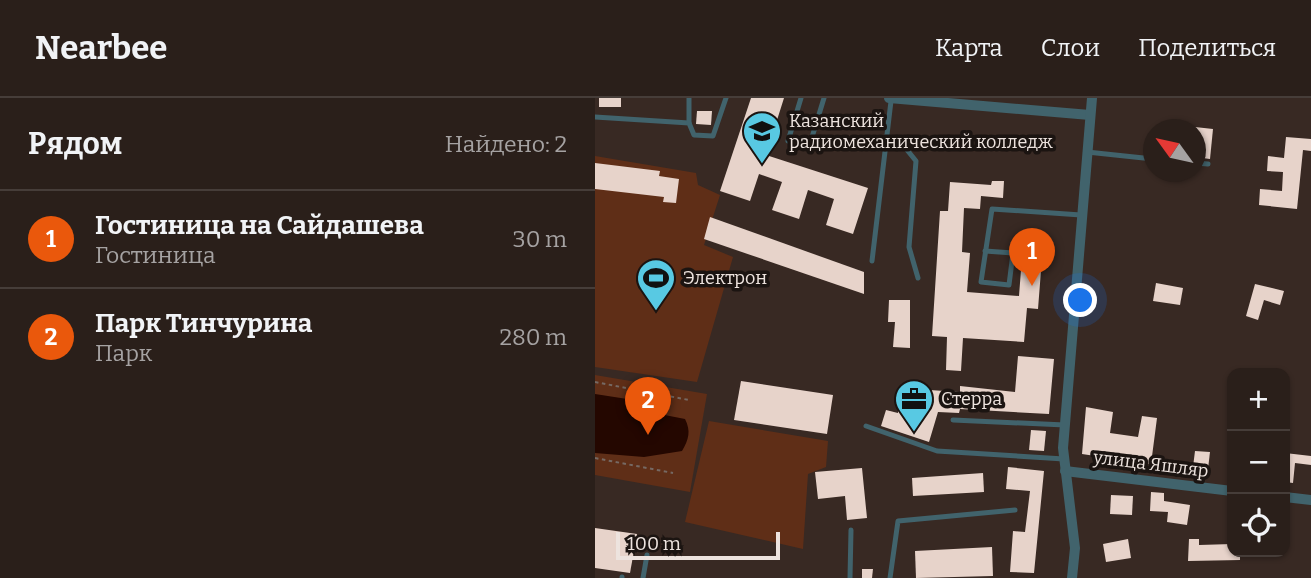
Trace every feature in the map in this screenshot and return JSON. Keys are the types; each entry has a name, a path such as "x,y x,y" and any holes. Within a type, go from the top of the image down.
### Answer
{"street":[{"path":"1072,578 1075,548 1065,465 1065,425 1092,98"},
{"path":"890,99 1090,115"},
{"name":"улица Яшляр","path":"1065,465 1227,490"},
{"path":"1290,498 1311,500"}],"lane":[{"path":"689,98 689,123 694,135 713,136 726,98"},
{"path":"801,98 788,141 809,147 824,98"},
{"path":"872,261 890,99"},
{"path":"595,117 689,123"},
{"path":"887,139 899,140 916,161 909,247 918,278"},
{"path":"1087,152 1143,158"},
{"path":"985,251 1013,253 1009,285 981,282 985,251 992,209 1081,215"},
{"path":"953,420 1065,425"},
{"path":"866,426 937,451 1065,465"},
{"path":"890,578 898,521 1015,510"},
{"path":"850,578 851,530"},
{"path":"643,578 647,555"}],"path":[{"path":"595,382 689,400"},
{"path":"595,458 673,473"}],"shaded area":[{"name":"Электрон","path":"595,156 696,173 698,185 720,195 704,245 733,257 697,382 595,367"},
{"path":"595,375 707,394 690,492 595,475"},
{"path":"595,394 640,401 639,410 685,419 688,435 682,451 644,457 595,453"},
{"path":"709,421 828,441 826,467 808,474 803,549 685,522"}],"building":[{"path":"599,98 621,98 621,107 599,107"},
{"name":"Казанский радиомеханический колледж","path":"751,98 784,98 766,155 868,188 853,234 826,225 834,199 808,190 799,219 772,210 782,182 759,174 750,201 720,191"},
{"path":"697,111 712,111 711,125 696,124"},
{"path":"1206,128 1213,129 1210,159 1206,158"},
{"path":"1286,137 1311,139 1311,151 1303,150 1297,209 1259,205 1260,189 1282,191 1283,172 1267,171 1268,156 1284,158"},
{"path":"595,163 660,171 659,176 679,179 676,203 663,202 664,197 595,189"},
{"path":"992,181 1004,181 1003,198 981,196 980,209 964,208 962,252 970,253 967,292 1019,296 1023,244 1043,245 1038,309 1027,308 1024,342 963,338 961,371 946,370 947,337 932,336 940,211 948,211 950,182 991,185"},
{"path":"710,217 864,272 864,294 704,239"},
{"path":"1156,283 1183,288 1180,305 1153,301"},
{"path":"1255,284 1284,291 1280,305 1264,300 1258,320 1246,316"},
{"path":"889,300 910,300 910,348 893,347 895,322 888,322"},
{"path":"1018,356 1054,359 1049,414 960,409 959,413 938,412 929,442 881,426 886,410 898,413 899,388 960,392 960,386 1015,392"},
{"path":"741,381 833,395 827,434 734,420"},
{"path":"1086,407 1113,412 1110,433 1138,437 1142,416 1157,418 1151,464 1137,462 1138,458 1103,453 1102,457 1082,454"},
{"path":"1031,430 1046,431 1044,451 1029,450"},
{"path":"1195,451 1210,452 1208,469 1193,467"},
{"path":"1290,454 1311,456 1311,465 1295,463 1293,483 1290,483"},
{"path":"1008,467 1044,471 1034,573 1010,572 1013,531 1025,532 1030,491 1006,489"},
{"path":"862,468 867,518 847,520 845,496 818,499 815,472"},
{"path":"983,473 984,492 913,496 912,478"},
{"path":"1151,492 1164,493 1164,501 1190,505 1187,525 1167,522 1168,512 1150,511"},
{"path":"1111,495 1133,496 1132,515 1110,514"},
{"path":"595,528 637,534 630,573 595,568"},
{"path":"1128,539 1131,558 1106,562 1103,544"},
{"path":"1189,539 1199,539 1199,545 1227,544 1227,557 1240,557 1240,560 1188,561"},
{"path":"992,547 993,576 916,578 915,551"},
{"path":"862,569 873,569 872,578 862,578"}],"place":[{"name":"Казанский радиомеханический колледж","path":"762,165"},
{"name":"Гостиница на Сайдашева","path":"1032,286"},
{"name":"Электрон","path":"656,312"},
{"name":"Стерра","path":"914,433"},
{"name":"Парк Тинчурина","path":"648,435"}]}
